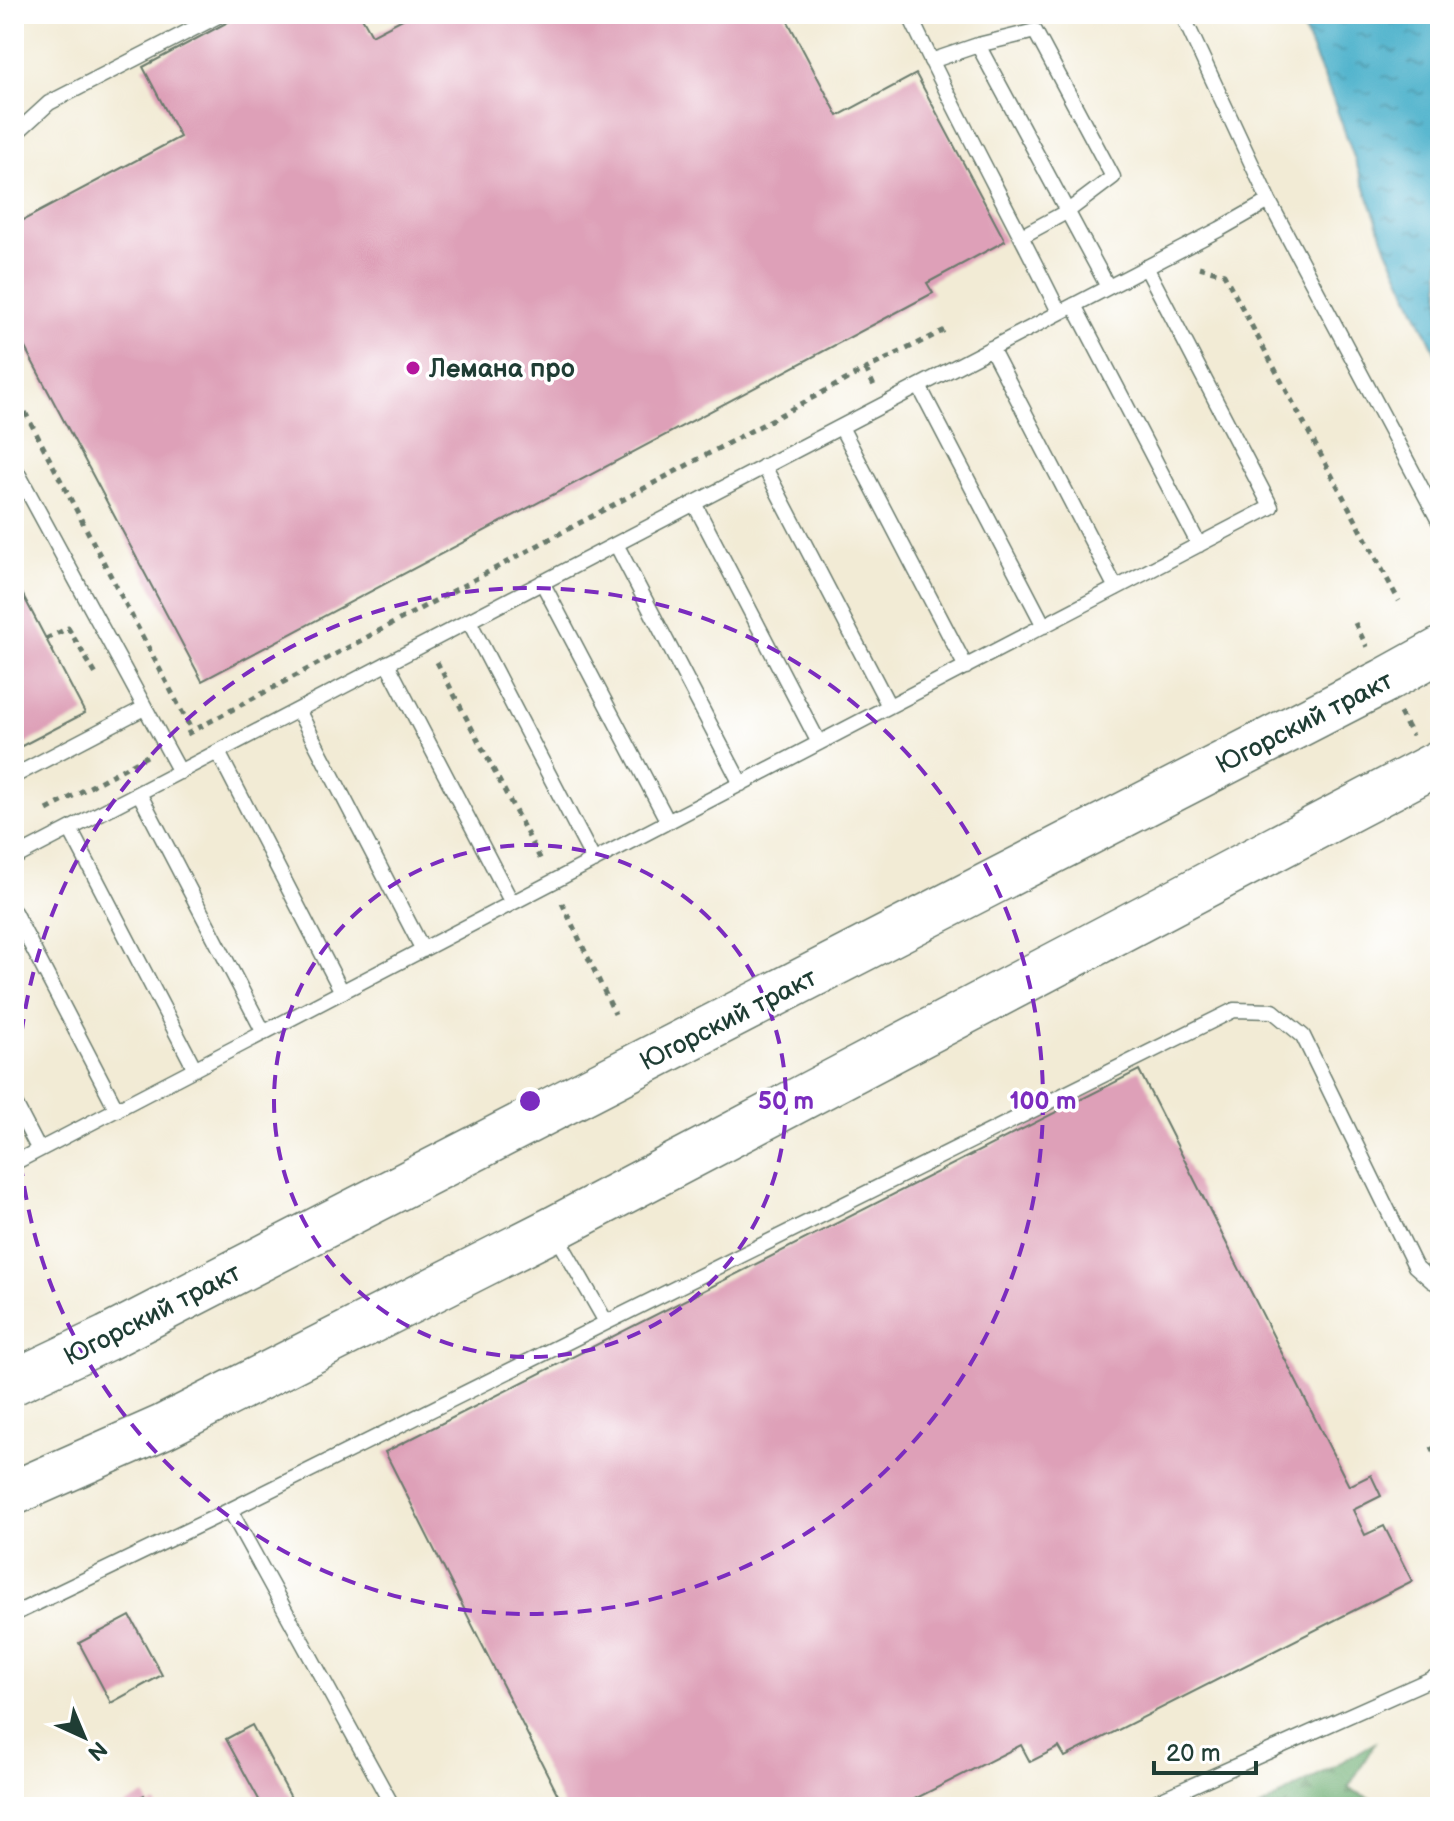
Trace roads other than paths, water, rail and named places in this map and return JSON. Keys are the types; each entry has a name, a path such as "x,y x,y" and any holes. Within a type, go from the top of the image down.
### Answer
{"main road":[{"name":"Югорский тракт","path":"14,1382 122,1331 1440,650"},
{"path":"14,1493 163,1427 553,1229 1440,762"}],"lane":[{"path":"14,135 49,103 222,14"},
{"path":"909,14 1059,312"},
{"path":"1182,14 1269,201 1440,523"},
{"path":"931,61 1035,31 1113,177 1068,211 1022,236"},
{"path":"978,45 1108,287"},
{"path":"14,858 1269,201"},
{"path":"14,1163 1271,507 1146,267"},
{"path":"1074,305 1199,545"},
{"path":"991,348 1116,588"},
{"path":"919,386 1044,626"},
{"path":"841,427 966,667"},
{"path":"14,466 19,488 180,772"},
{"path":"764,466 889,706"},
{"path":"694,503 819,743"},
{"path":"616,544 741,784"},
{"path":"542,582 668,822"},
{"path":"469,621 594,861"},
{"path":"387,663 512,903"},
{"path":"14,776 144,708"},
{"path":"298,710 423,950"},
{"path":"218,752 342,992"},
{"path":"139,793 264,1033"},
{"path":"70,829 195,1069"},
{"path":"14,912 117,1110"},
{"path":"14,1614 230,1510 1234,1010 1273,1011 1303,1036 1415,1266 1440,1285"},
{"path":"14,1102 39,1150"},
{"path":"553,1229 606,1322"},
{"path":"230,1510 393,1807"},
{"path":"1144,1807 1440,1675"}],"water":[{"path":"1297,14 1440,14 1440,362 1387,249 1333,99"}],"place":[{"name":"Лемана про","path":"413,368"}]}
